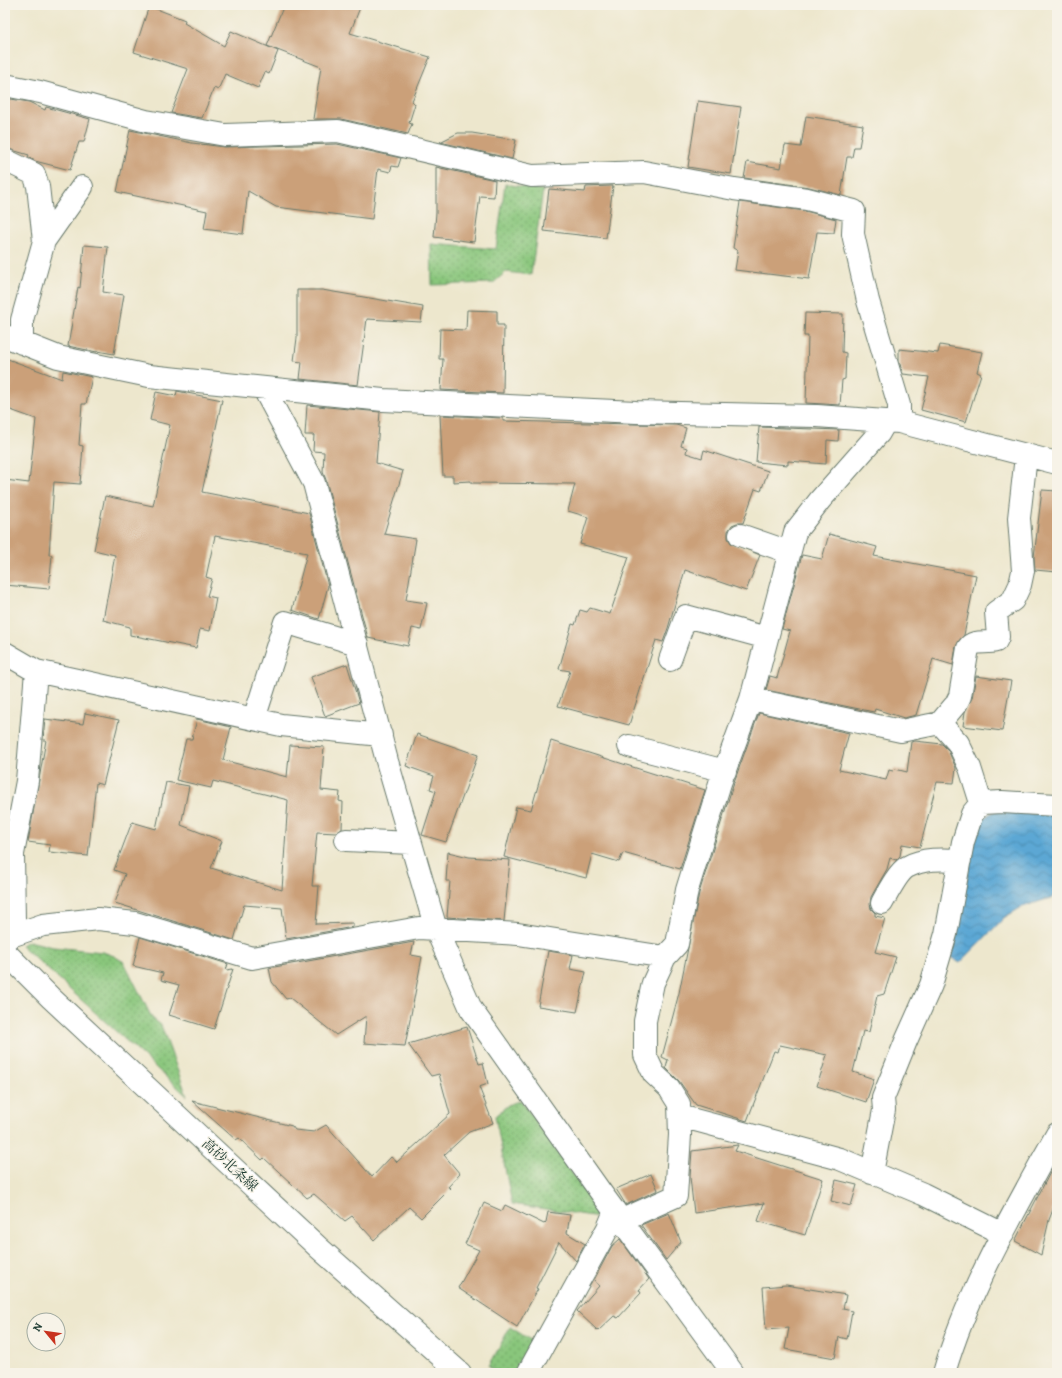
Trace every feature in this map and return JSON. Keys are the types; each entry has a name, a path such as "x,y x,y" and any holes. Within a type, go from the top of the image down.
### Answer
{"street":[{"path":"5,86 40,92 146,121 224,135 338,131 532,176 644,172 734,189 806,199 854,211 853,234 868,301 899,405 892,422 879,433 820,500 795,532 766,638 752,699 724,771 687,890 677,944 665,956 654,983 645,1021 645,1055 654,1074 669,1088 679,1104 680,1116 676,1196 619,1216 608,1228 528,1373"},
{"path":"5,160 34,174 38,186 44,241"},
{"path":"82,187 44,241 22,320 14,339 58,356 149,376 383,400 636,412 817,416 892,422 1057,463"},
{"path":"264,389 314,483 381,735 436,928 470,1009 702,1333 733,1373"},
{"path":"752,699 901,731 940,723 956,704 960,696 968,648 970,644 976,642 996,641 998,637 996,612 1014,600 1020,585 1023,570 1019,518 1026,456"},
{"path":"740,536 789,552"},
{"path":"670,660 686,616 766,638"},
{"path":"254,719 285,622 357,644"},
{"path":"5,653 36,671 281,725 381,735"},
{"path":"5,931 14,921 13,854 26,781 36,671"},
{"path":"940,723 958,743 970,768 981,802"},
{"path":"629,746 724,771"},
{"path":"981,802 1057,805"},
{"path":"872,1173 884,1110 883,1098 930,986 946,934 960,860 972,814 981,802"},
{"path":"346,840 411,843"},
{"path":"882,903 899,875 906,867 936,859 960,860"},
{"path":"5,938 43,925 98,919 135,922 252,958 419,928 436,928 518,934 665,956"},
{"name":"高砂北条線","path":"5,952 51,998 319,1248 460,1373"},
{"path":"680,1116 840,1159 923,1194 1004,1234"},
{"path":"944,1373 952,1348 986,1268 1057,1134"}],"green space":[{"path":"505,184 543,190 531,275 506,272 493,283 432,285 431,244 496,249"},
{"path":"29,941 53,947 103,952 124,962 152,1018 161,1025 187,1096 21,945"},
{"path":"521,1100 600,1213 599,1217 512,1204 495,1116 508,1105"},
{"path":"510,1327 537,1344 522,1373 498,1373 489,1366"}],"water":[{"path":"999,810 1057,816 1057,896 1022,907 1005,917 960,963 950,957 955,942 976,832 984,818"}],"building":[{"path":"284,5 361,5 350,33 430,57 412,101 415,104 409,123 412,124 408,134 341,119 313,119 321,67 267,46"},
{"path":"149,6 185,20 184,23 224,46 231,31 278,51 269,74 265,72 258,88 225,74 218,90 214,88 202,118 171,113 188,69 134,52"},
{"path":"5,98 29,102 45,110 46,107 90,119 84,142 79,142 70,170 35,161 28,157 29,155 5,148"},
{"path":"698,101 741,107 731,174 688,167"},
{"path":"806,116 863,125 859,147 854,147 852,157 847,157 841,195 809,187 744,178 747,162 781,168 785,145 801,147"},
{"path":"130,130 192,143 225,147 337,144 401,158 398,167 392,166 390,172 378,169 372,219 276,207 248,191 243,234 204,229 207,211 117,192"},
{"path":"458,133 472,133 516,140 512,159 440,142"},
{"path":"436,167 495,180 494,197 480,196 474,242 434,237 436,213"},
{"path":"613,186 606,238 544,231 549,189 585,192 586,187"},
{"path":"740,202 805,211 836,219 834,233 817,232 809,279 735,270 738,251 733,248"},
{"path":"84,245 108,247 103,292 124,295 114,354 68,346 78,287 80,288"},
{"path":"297,290 322,290 423,307 421,322 367,319 358,385 300,379 302,362 294,361 297,338"},
{"path":"467,310 497,311 497,325 504,325 503,393 441,390 443,359 439,359 440,329 466,330"},
{"path":"805,313 843,314 842,352 846,353 845,379 842,380 840,405 806,403 808,336 804,336"},
{"path":"940,345 982,352 977,372 981,374 966,422 921,410 929,377 903,374 899,361 899,349 938,353"},
{"path":"5,358 62,379 63,371 92,377 86,404 82,404 79,445 83,446 80,484 54,482 49,555 52,555 49,589 5,585 5,480 29,483 36,419 5,408"},
{"path":"177,391 222,400 202,492 309,513 328,586 319,619 292,610 307,553 215,536 206,577 212,579 207,596 216,598 210,631 200,629 196,648 130,635 130,627 103,620 115,555 94,550 105,496 153,506 170,425 150,420 156,392 176,396"},
{"path":"307,405 380,412 376,463 403,471 384,534 416,539 406,600 427,603 421,630 412,628 408,646 368,638 323,472 324,452 313,451 314,435 305,435"},
{"path":"440,415 503,418 503,421 676,425 686,428 681,446 687,448 686,453 702,458 704,450 768,471 761,491 755,489 743,523 732,525 728,531 728,538 731,543 760,555 746,591 685,570 663,642 656,640 629,725 558,706 570,671 559,669 572,624 575,625 580,610 587,612 590,608 610,614 629,557 580,544 588,517 568,511 575,484 471,483 471,481 453,482 453,476 443,476"},
{"path":"759,427 839,430 838,441 827,440 826,464 788,461 788,465 756,462"},
{"path":"1042,490 1057,491 1057,572 1035,570 1034,557"},
{"path":"829,534 877,547 874,556 976,575 964,635 956,646 953,665 933,659 916,715 904,718 875,709 874,712 766,690 770,676 777,678 790,631 782,629 802,555 822,559"},
{"path":"347,664 359,703 325,716 311,677"},
{"path":"976,676 1011,681 1002,731 963,726 965,712 972,698"},
{"path":"85,713 119,720 103,785 96,783 88,856 49,852 50,845 28,842 46,740 43,740 45,719 83,724"},
{"path":"759,713 849,733 839,770 886,780 889,770 893,771 895,769 907,772 911,742 915,741 942,744 948,750 956,768 954,783 937,782 920,847 902,844 900,856 896,860 890,858 887,869 871,897 871,909 875,913 875,916 885,918 875,952 896,957 884,994 877,996 869,1032 863,1031 853,1072 874,1079 866,1102 817,1086 827,1055 780,1045 778,1052 774,1051 747,1121 696,1105 679,1081 666,1068 668,1060 662,1057 679,993 699,893 734,782"},
{"path":"197,719 231,727 223,760 287,777 290,745 324,747 321,790 340,792 339,801 343,802 342,829 336,833 317,832 312,886 319,886 316,924 353,923 353,927 286,939 282,908 244,905 234,940 115,903 125,874 114,870 132,822 156,829 166,782 189,786 181,825 222,841 211,868 282,890 288,800 213,781 211,788 176,780 186,739 192,739"},
{"path":"417,734 478,755 446,842 422,835 436,791 430,789 434,776 406,766"},
{"path":"551,741 705,790 680,869 623,853 619,862 592,854 586,878 504,857 516,807 531,810"},
{"path":"448,852 469,857 510,860 504,921 447,917 450,881 446,881"},
{"path":"140,937 228,964 226,970 233,969 214,1029 169,1015 179,985 161,980 163,973 133,966"},
{"path":"414,942 411,955 422,957 405,1046 364,1043 366,1016 336,1035 290,998 286,999 272,982 269,968"},
{"path":"548,951 573,955 570,969 586,972 577,1012 538,1006"},
{"path":"467,1027 479,1064 483,1063 488,1084 479,1087 493,1123 469,1132 444,1155 460,1174 448,1187 451,1188 421,1218 409,1207 374,1240 352,1216 345,1221 314,1194 307,1198 264,1158 262,1160 239,1138 236,1140 192,1101 292,1126 295,1130 314,1132 326,1125 372,1177 391,1157 397,1162 450,1114 439,1074 431,1076 408,1044"},
{"path":"738,1145 735,1151 823,1179 805,1235 758,1221 764,1203 694,1213 690,1177 692,1151"},
{"path":"1055,1163 1057,1163 1057,1199 1049,1220 1041,1255 1015,1241"},
{"path":"651,1174 658,1190 626,1205 616,1189"},
{"path":"836,1180 857,1185 851,1206 831,1201"},
{"path":"484,1203 502,1211 505,1205 544,1224 546,1222 548,1212 570,1215 567,1233 585,1244 576,1261 559,1242 536,1288 538,1289 517,1327 458,1288 479,1250 465,1244"},
{"path":"669,1213 681,1242 666,1260 641,1225"},
{"path":"620,1239 649,1279 639,1290 641,1293 618,1318 614,1316 598,1331 577,1311 599,1286 594,1280 612,1246"},
{"path":"786,1285 846,1295 843,1309 852,1311 847,1339 839,1337 835,1358 785,1349 789,1328 766,1330 763,1287"}]}
